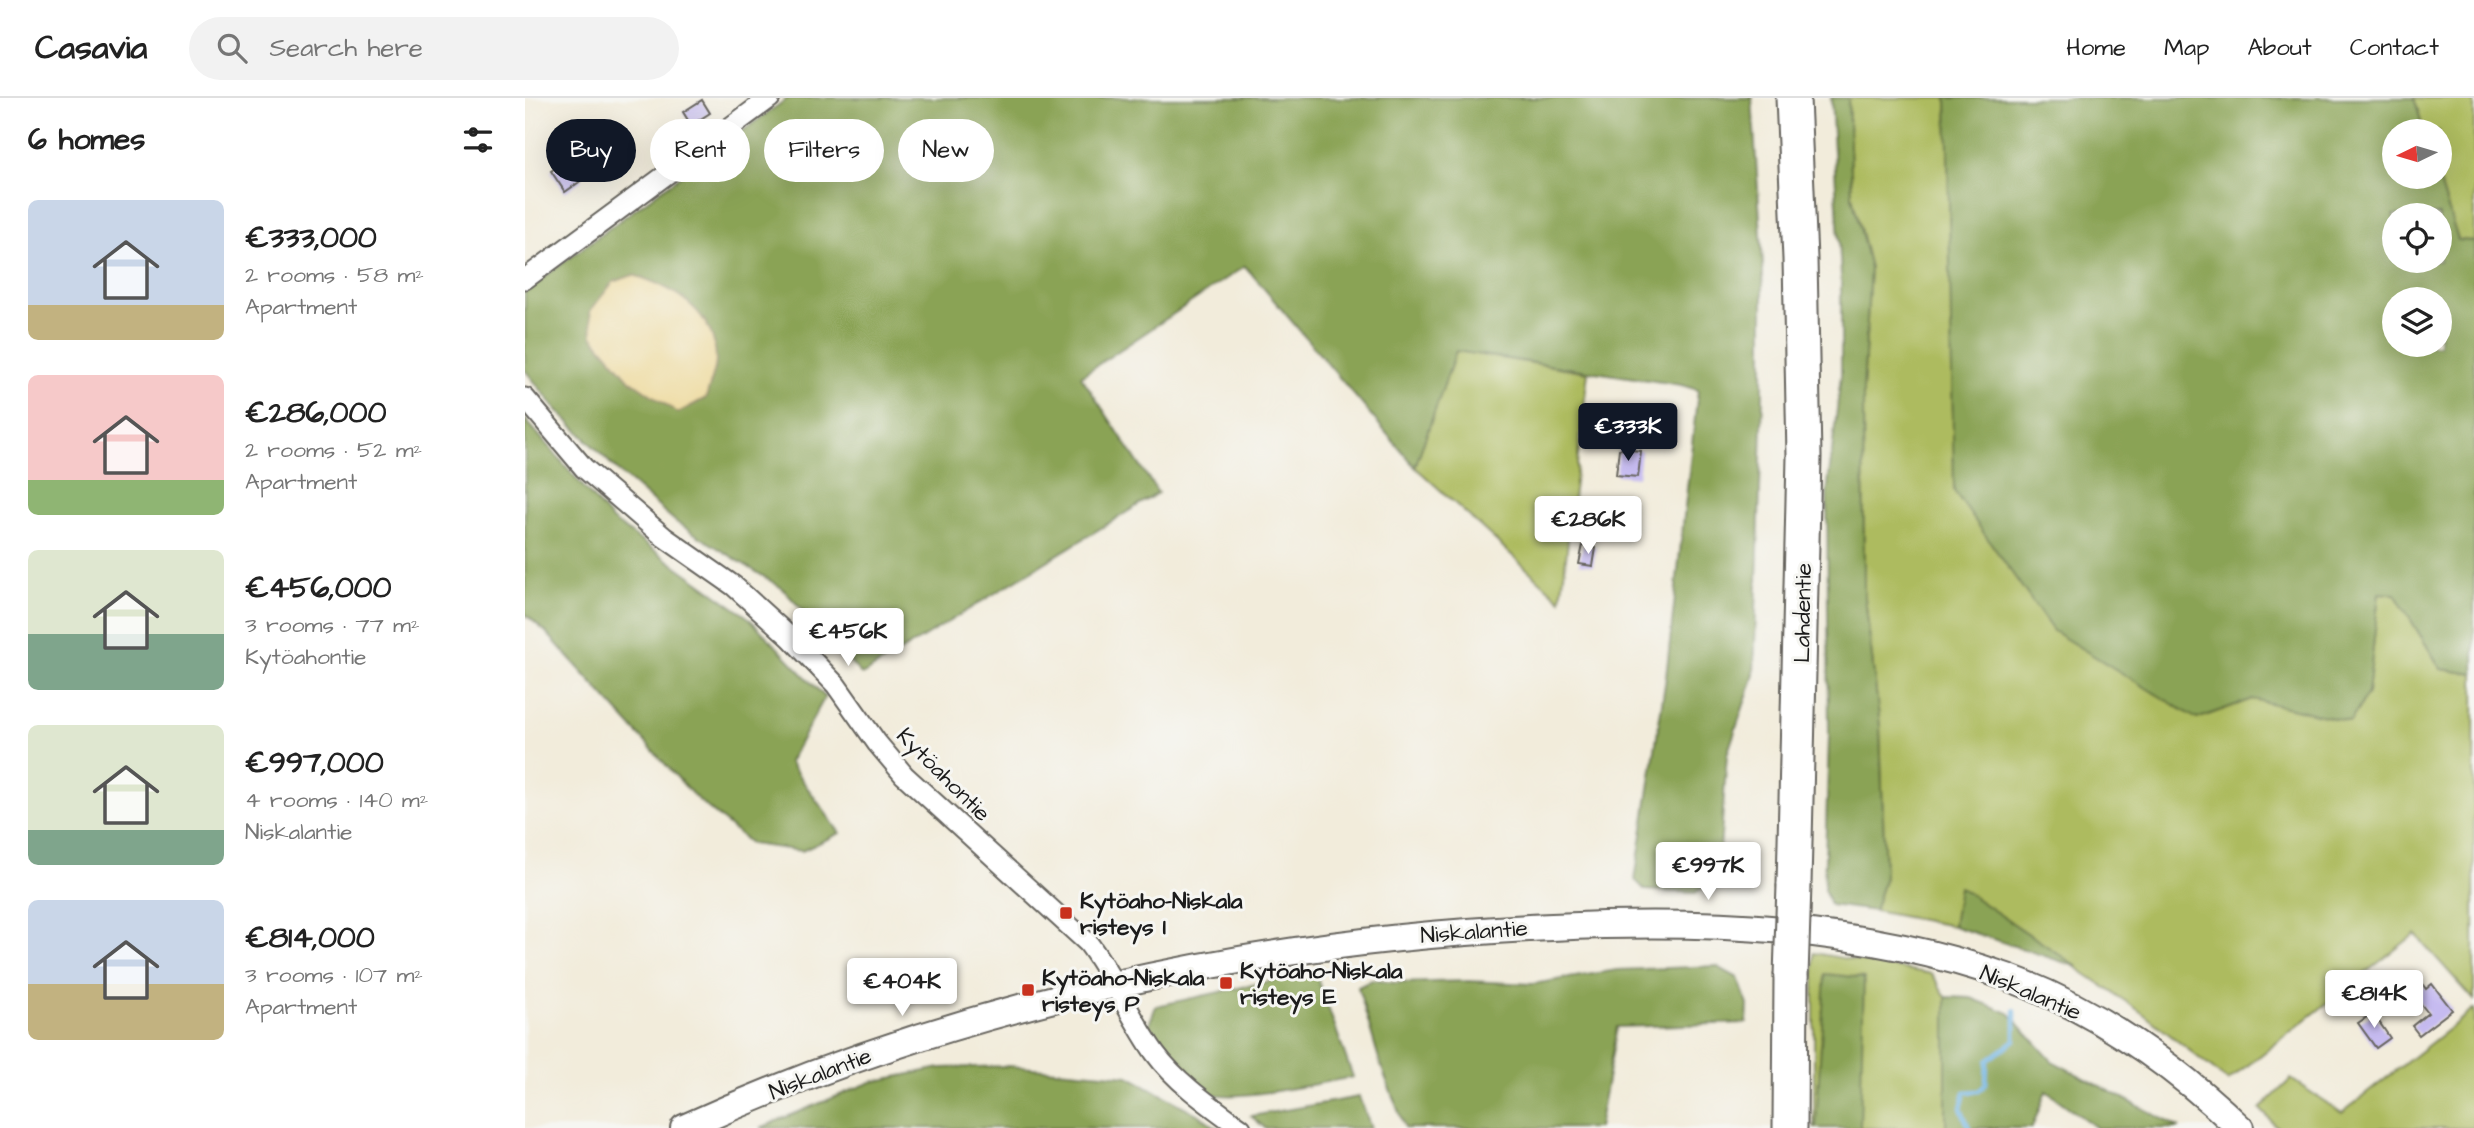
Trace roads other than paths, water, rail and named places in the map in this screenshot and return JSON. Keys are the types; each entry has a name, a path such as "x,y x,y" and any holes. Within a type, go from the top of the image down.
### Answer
{"highway":[{"name":"Lahdentie","path":"1790,1128 1791,976 1804,457 1793,98"}],"street":[{"path":"525,279 770,98"},
{"name":"Kytöahontie","path":"525,398 584,468 664,537 741,593 791,638 836,685 877,743 904,775 1088,943 1105,964 1133,1018 1157,1056 1182,1082 1241,1128"},
{"name":"Niskalantie","path":"684,1128 795,1081 900,1043 1115,984 1260,955 1428,934 1617,924 1700,925 1815,933 1899,947 2006,977 2061,1000 2106,1025 2154,1056 2240,1128"}],"waterway":[{"path":"1969,1128 1961,1108 1965,1092 1979,1091 1986,1084 1987,1061 2015,1040 2015,1010"}],"place":[{"name":"Kytöaho-Niskala risteys I","path":"1066,913"},
{"name":"Kytöaho-Niskala risteys E","path":"1226,983"},
{"name":"Kytöaho-Niskala risteys P","path":"1028,990"}]}
